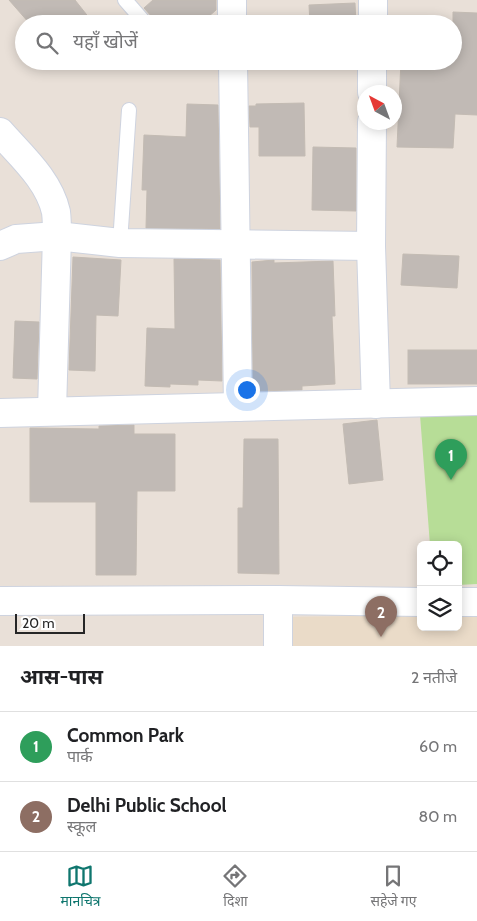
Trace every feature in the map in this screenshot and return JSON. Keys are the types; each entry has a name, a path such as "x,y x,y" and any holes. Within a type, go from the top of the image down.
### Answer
{"street":[{"path":"232,0 232,15"},
{"path":"373,0 373,15"},
{"path":"233,70 238,407"},
{"path":"372,70 372,85"},
{"path":"372,130 370,246 376,404"},
{"path":"0,132 37,173 50,193 56,213 52,411"},
{"path":"0,246 16,239 57,236 120,243 370,246"},
{"path":"0,412 477,401"},
{"path":"278,600 278,646"},
{"path":"0,602 278,600 417,602"},
{"path":"462,602 477,602"}],"lane":[{"path":"125,0 138,15"},
{"path":"120,243 128,110"}],"shaded area":[{"path":"462,614 477,614 477,646 285,646 285,617 417,615 417,631 462,631"}],"green space":[{"path":"477,413 477,584 462,585 462,541 430,541 420,415"}],"building":[{"path":"9,0 75,0 87,15 22,15"},
{"path":"153,0 216,0 216,10 210,15 150,15 144,8"},
{"path":"355,3 356,15 310,15 309,5"},
{"path":"453,12 477,13 477,115 455,114 453,148 397,147 398,130 402,130 401,70 462,70 462,15 453,15"},
{"path":"304,103 305,156 259,156 259,127 250,127 249,106 256,106 256,104"},
{"path":"187,104 218,105 220,229 146,228 147,190 142,190 144,135 186,137"},
{"path":"313,147 356,148 356,211 312,210"},
{"path":"403,254 459,256 457,288 401,285"},
{"path":"73,257 121,260 118,316 96,315 95,371 69,370"},
{"path":"174,259 220,260 222,381 198,380 198,385 170,384 170,387 145,386 147,328 175,329"},
{"path":"274,260 274,263 333,261 335,316 332,316 335,384 302,386 302,390 253,391 252,262"},
{"path":"15,321 39,322 37,379 13,378"},
{"path":"408,350 477,350 477,384 408,384"},
{"path":"377,420 383,480 349,484 343,424"},
{"path":"134,425 134,434 175,434 175,491 137,491 136,575 96,575 96,502 30,502 30,428 99,429 99,426"},
{"path":"244,439 278,439 279,574 238,573 238,508 243,508"}],"place":[{"name":"Common Park","path":"451,480"},
{"name":"Delhi Public School","path":"381,637"}]}
